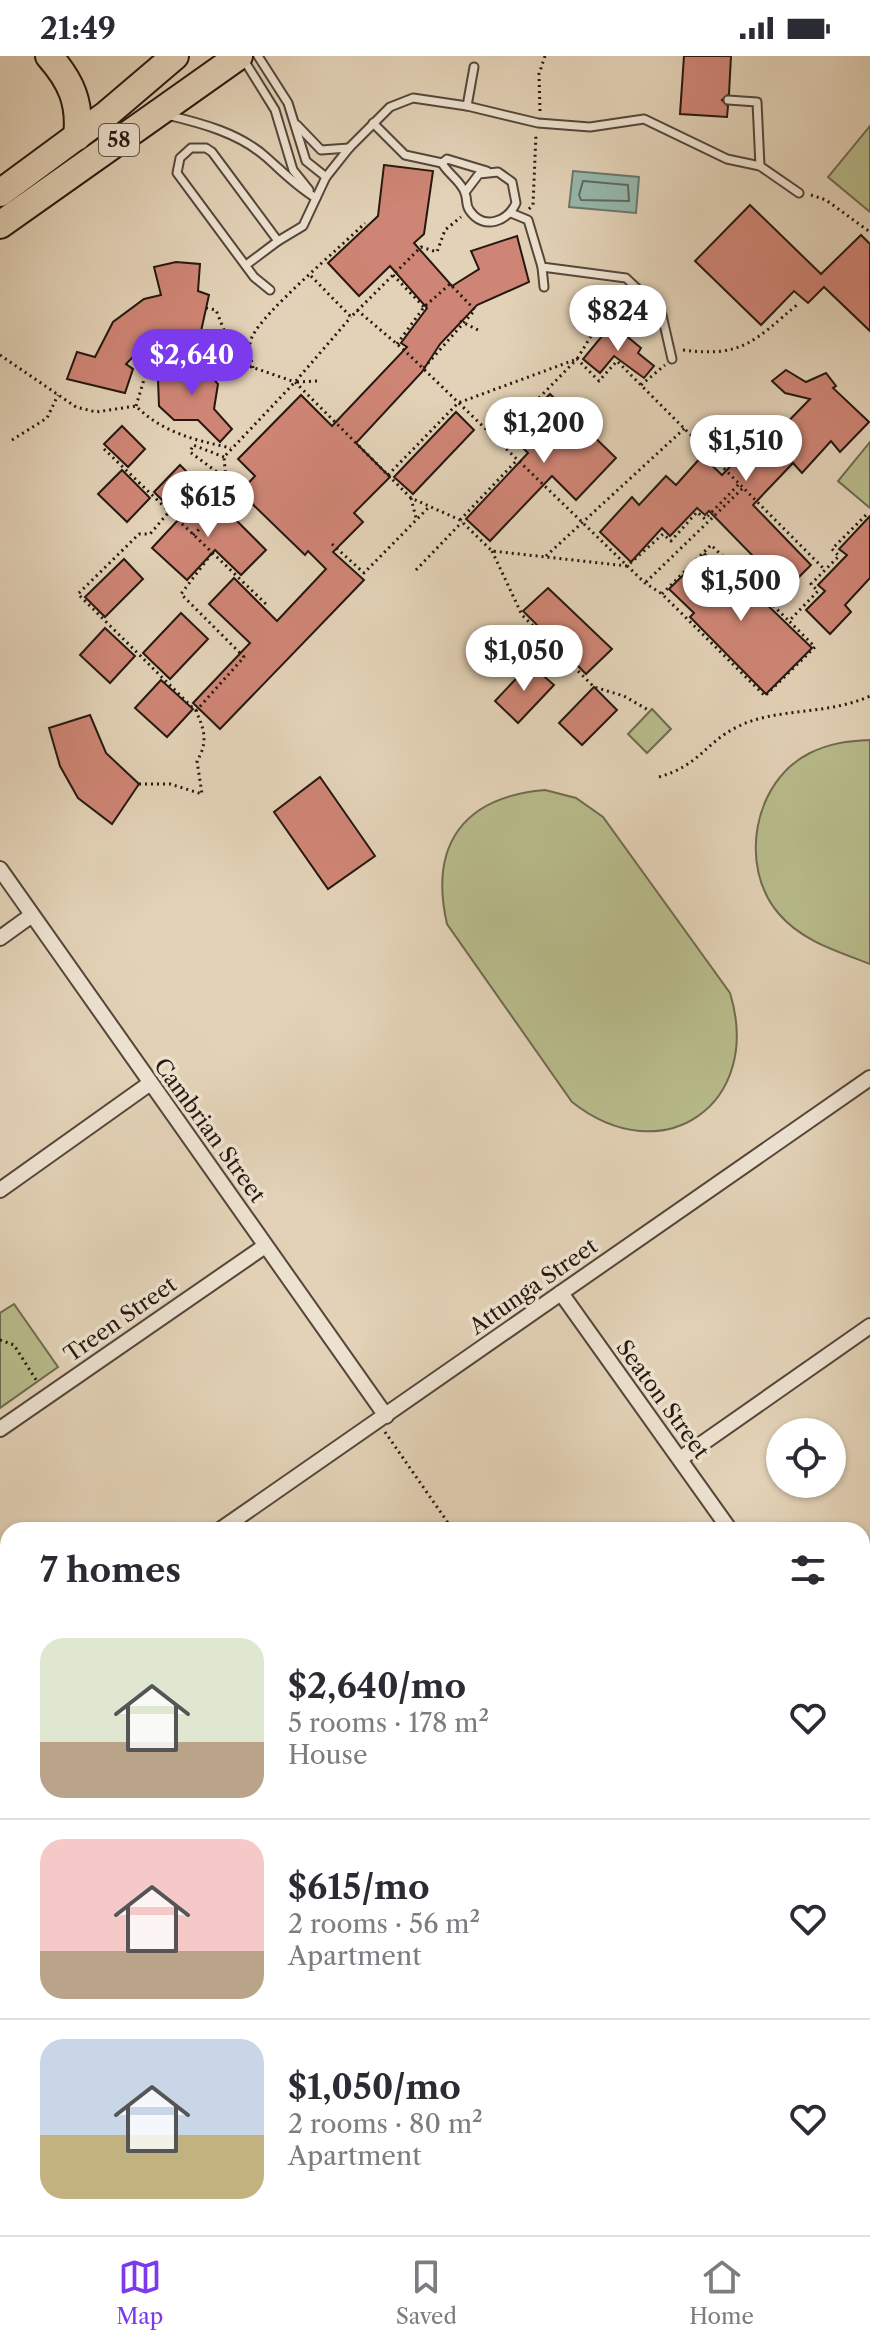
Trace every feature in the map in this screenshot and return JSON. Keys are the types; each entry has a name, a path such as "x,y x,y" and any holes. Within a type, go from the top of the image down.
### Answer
{"highway":[{"path":"49,56 76,96 80,115 77,137"},
{"name":"58","path":"0,193 77,137 175,56"},
{"name":"58","path":"0,225 240,56"}],"street":[{"name":"Cambrian Street","path":"0,869 265,1246 384,1423"},
{"path":"0,938 32,915"},
{"name":"Attunga Street","path":"232,1522 384,1423 561,1293 870,1078"},
{"path":"0,1190 149,1084"},
{"name":"Treen Street","path":"0,1429 265,1246"},
{"name":"Seaton Street","path":"561,1293 724,1522"},
{"path":"680,1459 867,1333"}],"lane":[{"path":"240,56 275,110 293,170 316,198"},
{"path":"258,56 288,103 306,161 326,177"},
{"path":"467,106 474,67"},
{"path":"246,265 303,226 326,177 349,148 373,123 404,99 467,106 538,123 590,127 644,119 727,159 760,166 799,193"},
{"path":"728,100 757,102 760,166"},
{"path":"158,113 207,125 251,146 293,184 316,198"},
{"path":"294,120 321,150 349,148"},
{"path":"373,123 405,155 442,163 466,191"},
{"path":"270,290 246,265 177,173 180,158 191,148 206,148 212,152 278,241"},
{"path":"442,163 447,159 502,173 512,182 517,196 511,213 494,222 478,219 467,207 466,191 475,176 487,171"},
{"path":"511,213 528,220 542,267 544,287"},
{"path":"542,267 626,278 661,311 672,359"}],"path":[{"path":"799,193 826,200 870,232"},
{"path":"253,368 249,350 252,337 269,315 365,223"},
{"path":"393,275 424,307"},
{"path":"497,441 577,359 626,278"},
{"path":"397,344 424,307 450,284 475,310 462,321 423,369"},
{"path":"641,385 682,350 714,354 749,345 798,304"},
{"path":"206,308 216,310 226,335 226,353"},
{"path":"357,310 397,344 645,583 662,594 765,696 815,647 711,545 662,594"},
{"path":"193,535 228,502 224,457 351,317"},
{"path":"462,321 478,330"},
{"path":"136,406 148,366 167,348 208,348 295,382 317,381"},
{"path":"0,355 76,407 96,412 136,406"},
{"path":"577,359 599,381 617,361 825,570"},
{"path":"388,475 458,403 577,359"},
{"path":"295,382 411,498 461,521 492,551 522,615 594,687 624,696 650,711"},
{"path":"12,440 47,418 58,395"},
{"path":"136,406 154,424 178,434 232,448"},
{"path":"546,556 685,428"},
{"path":"224,457 193,445 190,452 226,479"},
{"path":"104,449 266,604"},
{"path":"416,570 517,460"},
{"path":"492,551 627,566 663,534 671,541 697,512 705,519 742,485"},
{"path":"645,583 742,485"},
{"path":"411,498 417,519"},
{"path":"332,544 364,573 430,507"},
{"path":"139,784 170,784 202,794 197,761 205,748 205,730 196,711 78,594 139,534 150,534 168,513"},
{"path":"789,621 818,591 811,584 839,556 832,549 867,514"},
{"path":"196,711 244,657 181,594 212,553"},
{"path":"534,667 554,645"},
{"path":"659,777 681,771 746,723 766,716 803,714 854,703 870,696"},
{"path":"0,1340 14,1345 40,1385"},
{"path":"384,1423 448,1522"}],"green space":[{"path":"870,126 870,212 828,177"},
{"path":"870,442 870,508 838,481"},
{"path":"652,709 671,729 647,753 628,734"},
{"path":"870,740 870,964 821,944 798,931 779,914 766,895 756,850 764,804 775,783 791,766 825,747"},
{"path":"545,790 576,798 603,817 730,993 737,1033 732,1067 719,1095 698,1116 671,1128 640,1131 606,1123 572,1102 447,924 443,871 448,849 458,830 473,815 493,803"},
{"path":"14,1304 58,1367 0,1408 0,1313"}],"water":[{"path":"573,171 639,177 636,213 569,207"}],"building":[{"path":"684,56 731,56 729,94 722,100 728,106 727,117 680,114"},
{"path":"384,165 433,171 424,234 414,243 452,286 479,269 471,251 517,236 529,282 477,305 440,344 422,372 356,443 390,477 354,513 363,522 333,552 364,580 220,729 193,703 250,643 209,604 234,578 277,621 326,569 308,551 305,555 240,492 255,476 238,459 301,395 332,426 407,347 401,343 427,308 390,266 359,296 328,263 378,216"},
{"path":"750,205 821,274 861,235 870,244 870,331 824,287 808,303 794,291 761,325 695,261"},
{"path":"176,262 200,264 198,291 209,295 200,336 175,333 147,342 126,364 133,369 125,393 67,379 77,352 95,357 113,322 144,299 161,295 154,267"},
{"path":"612,324 641,348 638,353 654,366 644,378 614,356 600,373 583,359"},
{"path":"174,362 198,362 218,384 214,409 232,429 220,442 198,420 174,420 159,406 158,380"},
{"path":"786,370 806,382 826,373 836,386 833,388 869,422 840,452 831,441 802,473 793,463 753,505 811,565 786,590 709,511 705,515 697,508 670,536 662,528 631,562 600,532 632,497 639,505 666,476 676,485 702,456 722,475 764,432 771,439 810,399 785,393 772,381"},
{"path":"550,394 616,458 576,500 552,476 490,541 466,519 528,453 510,435"},
{"path":"456,412 474,430 413,494 394,477"},
{"path":"122,426 145,449 128,467 104,444"},
{"path":"180,465 190,475 165,503 154,492"},
{"path":"122,470 150,498 127,522 98,494"},
{"path":"206,490 266,550 241,575 215,550 187,580 152,548"},
{"path":"870,516 870,578 845,605 851,612 830,634 806,610 825,591 818,585 847,555 839,549"},
{"path":"705,554 729,578 734,573 812,648 766,694 690,617 694,613 669,589"},
{"path":"124,559 143,579 105,617 85,597"},
{"path":"548,588 612,649 586,674 523,611"},
{"path":"181,613 208,639 170,679 143,653"},
{"path":"105,628 135,656 110,683 80,655"},
{"path":"530,664 554,685 518,723 495,701"},
{"path":"161,680 193,709 167,737 135,708"},
{"path":"594,687 617,710 582,745 559,723"},
{"path":"90,715 106,753 139,784 112,824 78,798 60,766 49,728"},
{"path":"320,777 375,856 328,889 274,812"}]}
